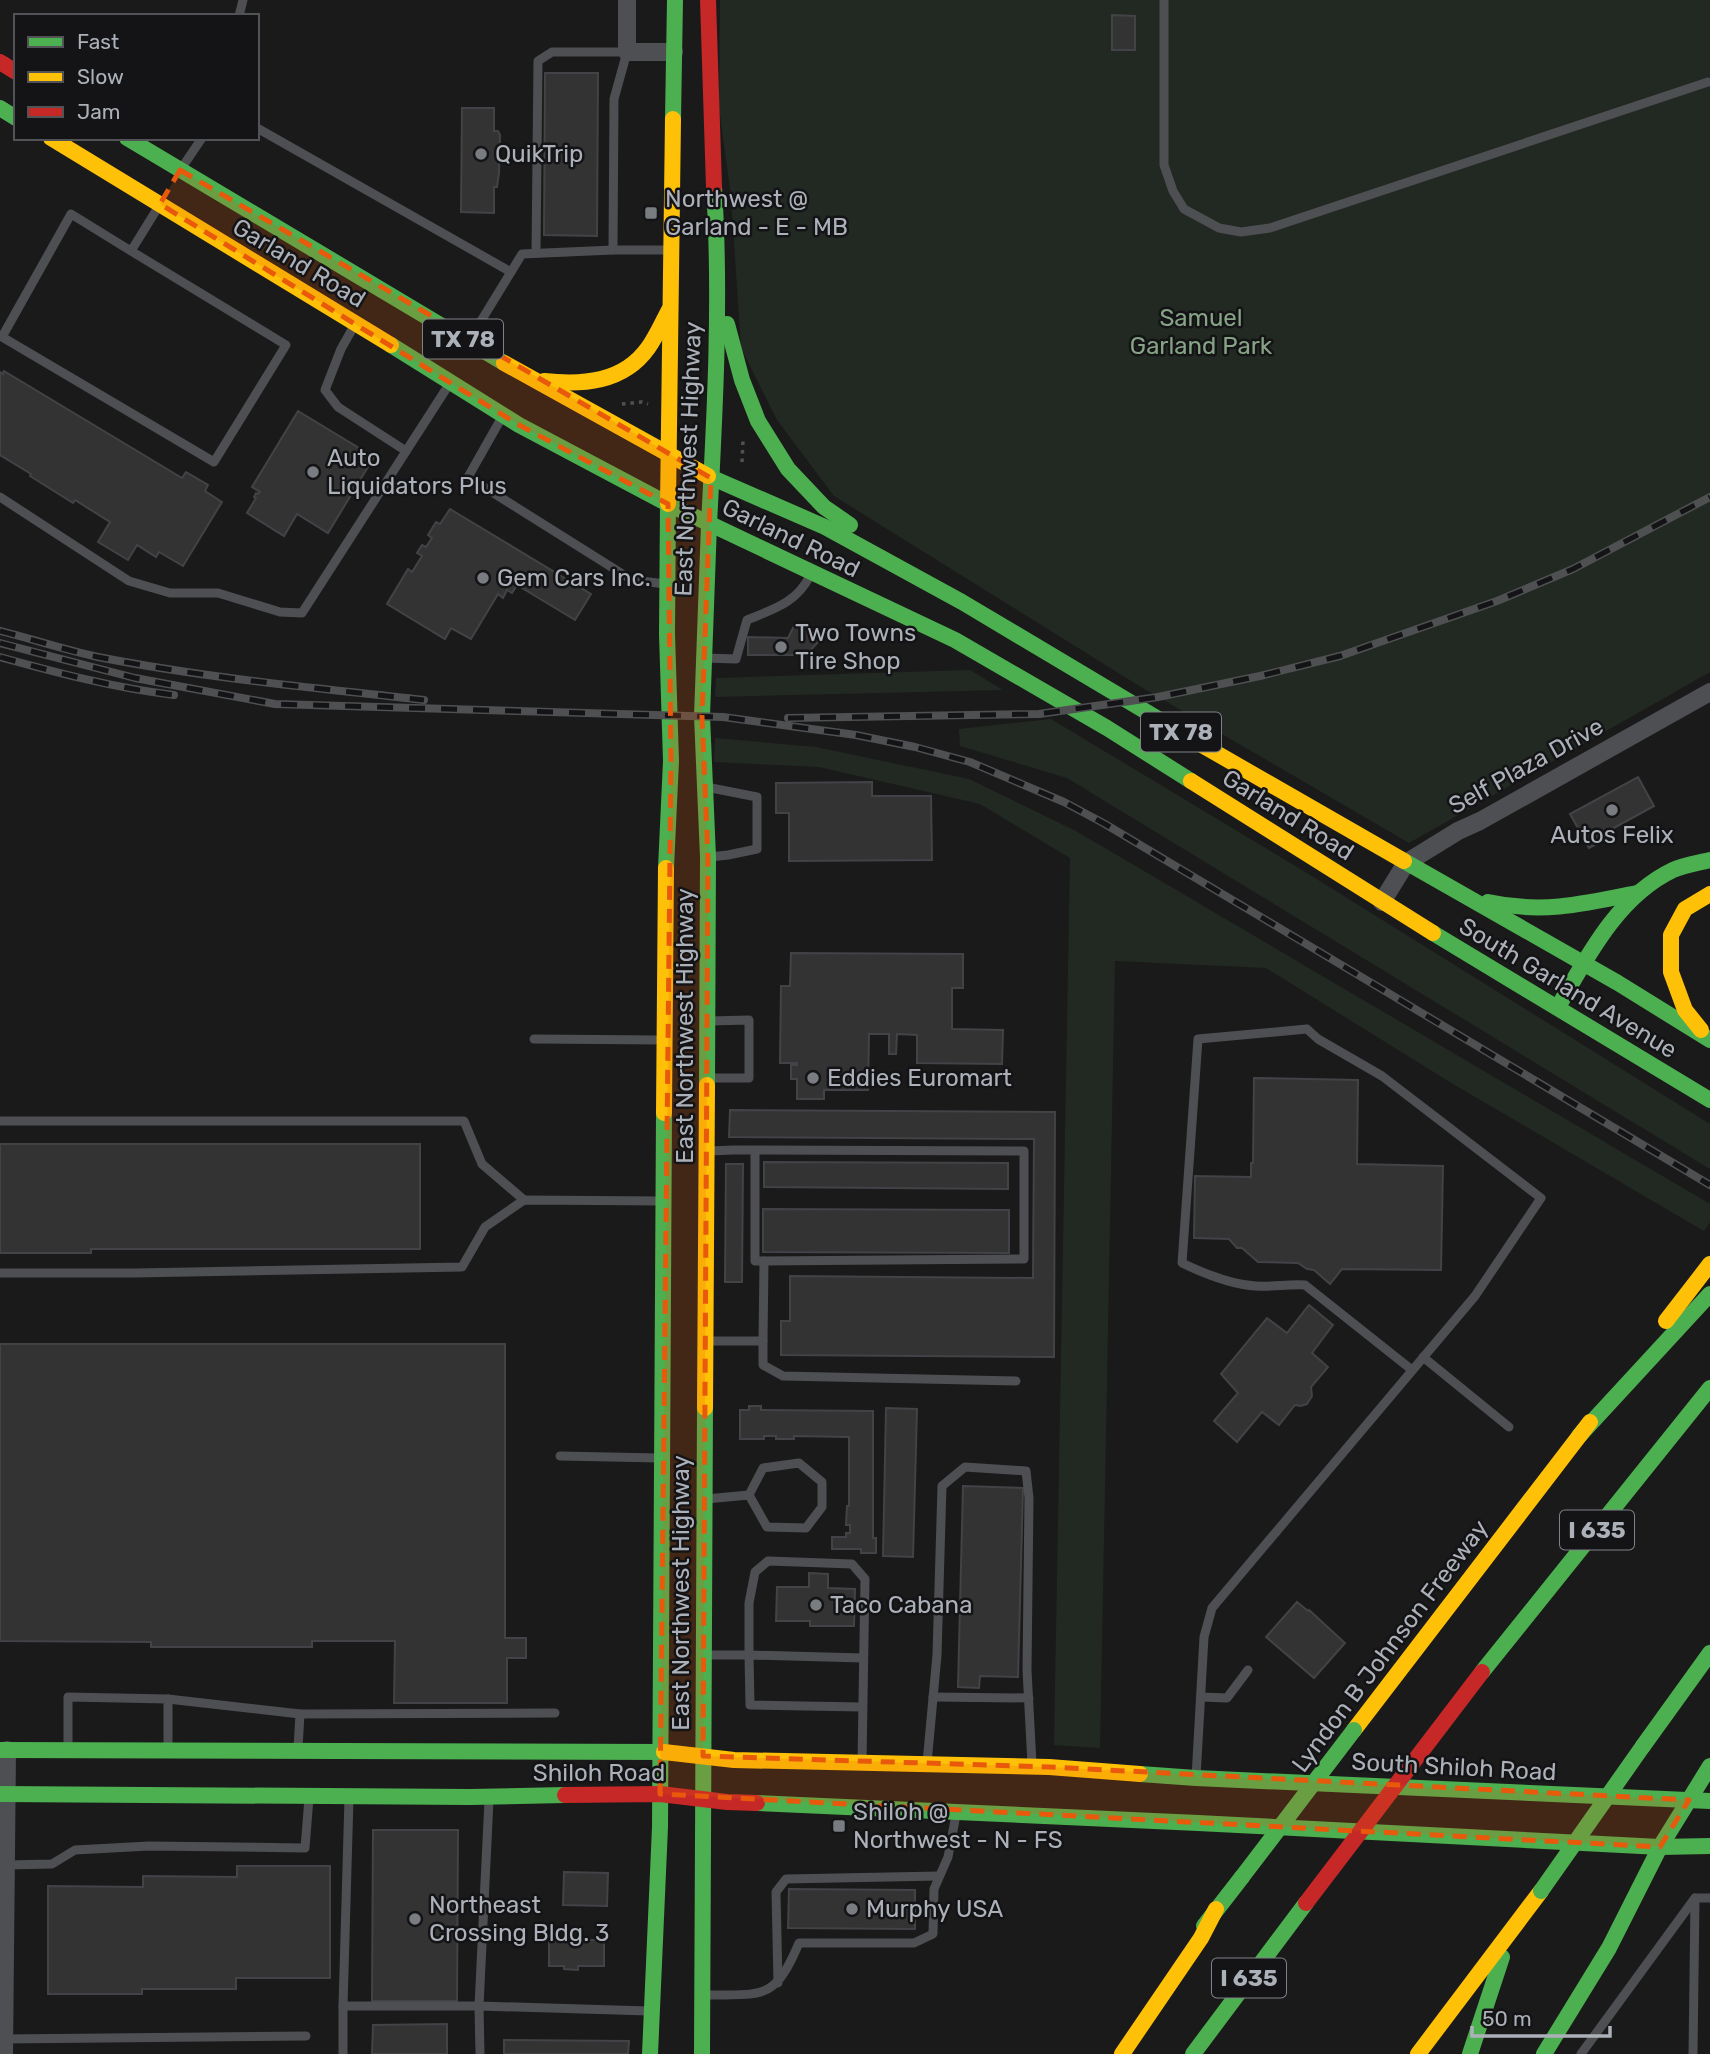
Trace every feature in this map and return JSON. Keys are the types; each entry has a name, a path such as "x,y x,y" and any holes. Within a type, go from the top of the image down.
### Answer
{"main road":[{"name":"East Northwest Highway","path":"650,2054 660,1827 664,1458 685,1342 707,1151 707,1078 686,1021 666,845 671,761 667,584 675,0"},
{"name":"East Northwest Highway","path":"702,2054 705,1499 665,1201 666,1040 686,1021 708,857 702,716 714,429 718,251 712,156 708,0"},
{"name":"Garland Road","path":"56,140 170,187 468,342 711,478 825,527 962,602 1261,780 1310,805 1463,896"},
{"name":"Garland Road","path":"129,140 170,187 355,324 503,415 668,504 955,640 1107,728 1403,915"},
{"path":"718,251 728,333 741,380 758,421 788,469 824,508 962,602"},
{"path":"536,380 572,384 600,381 625,369 647,350 670,307"},
{"path":"1558,1007 1596,946 1637,893 1672,870 1710,860"},
{"path":"1463,896 1512,908 1558,909 1637,893"},
{"path":"1708,1039 1685,1010 1671,972 1671,935 1685,909 1710,894"},
{"name":"South Garland Avenue","path":"1463,896 1584,964 1708,1039"},
{"name":"South Garland Avenue","path":"1403,915 1710,1100"},
{"name":"Lyndon B Johnson Freeway","path":"1104,2054 1710,1265"},
{"path":"1579,1436 1708,1296"},
{"name":"I 635","path":"1193,2054 1482,1672 1710,1388"},
{"path":"1418,2054 1541,1891 1710,1653"},
{"name":"Shiloh Road","path":"4,1750 660,1752 734,1760 1032,1767 1197,1784"},
{"path":"1550,2050 1609,1948 1660,1847 1710,1766"},
{"name":"South Shiloh Road","path":"1197,1784 1710,1801"},
{"name":"Shiloh Road","path":"3,1794 660,1794 727,1802 956,1813 1198,1818 1660,1847"},
{"path":"1660,1847 1710,1846"},
{"path":"1122,2054 1201,1938 1216,1909"},
{"path":"1470,2054 1511,1930"}],"street":[{"path":"627,0 627,52 674,52"},
{"name":"Self Plaza Drive","path":"1382,902 1406,863 1458,831 1710,692"},
{"path":"4,1750 4,2047"}],"lane":[{"path":"1164,0 1164,165 1172,191 1184,209 1219,228 1241,232 1270,228 1708,82"},
{"path":"536,253 538,61 552,52 627,52 614,99 613,250"},
{"path":"259,129 511,272"},
{"path":"131,251 201,140"},
{"path":"71,214 131,251 286,345 214,463 1,339 71,214"},
{"path":"468,342 522,254 670,250"},
{"path":"355,324 341,349 325,390 338,407 406,451"},
{"path":"0,497 129,580 170,593 218,593 280,612 302,612 450,381"},
{"path":"503,415 468,477 632,580 667,584"},
{"path":"703,657 736,659 747,620 783,606 802,590 811,573"},
{"path":"705,786 757,797 757,849 708,857"},
{"path":"686,1021 750,1020 750,1078 707,1078"},
{"path":"1197,1784 1204,1637 1212,1608 1475,1296 1541,1198 1382,1076 1318,1039 1307,1029 1198,1039 1182,1263 1206,1275 1255,1286 1305,1285 1412,1370"},
{"path":"534,1039 666,1040"},
{"path":"0,1121 464,1121 482,1164 524,1200"},
{"path":"707,1151 755,1150 1024,1151 1024,1259 755,1261 755,1150"},
{"path":"0,1273 462,1267 485,1227 524,1200 665,1201"},
{"path":"764,1261 763,1365 783,1376 1016,1381"},
{"path":"685,1342 763,1341"},
{"path":"1423,1357 1509,1427"},
{"path":"560,1456 664,1458"},
{"path":"799,1462 822,1482 822,1507 806,1528 767,1527 749,1495 763,1468 799,1462"},
{"path":"927,1764 937,1655 942,1486 965,1467 1026,1471 1029,1498 1027,1671 1032,1767"},
{"path":"705,1499 749,1495"},
{"path":"862,1707 750,1705 749,1603 755,1572 768,1561 852,1564 865,1579 862,1763"},
{"path":"704,1655 863,1658"},
{"path":"1201,1697 1227,1698 1248,1670"},
{"path":"68,1750 68,1697 168,1699 300,1714 555,1713"},
{"path":"933,1697 1029,1698"},
{"path":"168,1699 168,1751"},
{"path":"298,1751 300,1714"},
{"path":"5,1865 52,1864 75,1850 124,1847 305,1848 309,1796"},
{"path":"343,2054 349,1796"},
{"path":"480,2054 490,1796"},
{"path":"701,1996 763,1993 778,1983 790,1965 799,1942 914,1942 933,1934 934,1889 948,1857 956,1813"},
{"path":"778,1983 776,1892 786,1879 939,1876"},
{"path":"1695,1898 1710,1898"},
{"path":"1581,2054 1695,1898"},
{"path":"1693,2054 1695,1898"},
{"path":"343,2006 480,2006 651,2011"},
{"path":"4,2047 306,2036"}],"path":[{"path":"618,404 642,402 650,405"},
{"path":"742,462 743,440"}],"highlighted area":[{"path":"180,170 711,478 702,716 708,857 703,1756 1049,1767 1689,1800 1660,1847 660,1794 671,761 668,504 519,425 160,204"}],"green space":[{"name":"Samuel Garland Park","path":"720,0 1710,0 1710,672 1409,843 1136,684 834,496 777,420 741,348 731,196 719,108"},
{"path":"970,670 1003,690 715,697 716,678"},
{"path":"1051,719 1307,873 1710,1124 1710,1169 1067,778 960,746 959,729"},
{"path":"715,738 816,747 969,779 1076,831 1710,1204 1710,1222 1704,1231 1453,1084 1266,968 1115,961 1100,1748 1054,1745 1070,858 980,804 819,767 714,762"}],"building":[{"path":"1112,15 1135,16 1135,50 1112,50"},
{"path":"545,73 598,73 597,236 544,235"},
{"name":"QuikTrip","path":"462,108 494,108 494,131 498,131 500,135 494,213 461,212"},
{"path":"4,371 182,478 186,472 208,485 205,491 222,502 183,566 159,552 156,557 137,545 128,560 98,542 110,522 75,500 73,503 0,455 0,372 3,374"},
{"name":"Auto Liquidators Plus","path":"298,411 374,457 328,533 297,514 284,536 247,513 256,493 260,492 252,487"},
{"name":"Gem Cars Inc.","path":"450,509 591,594 575,620 517,585 512,593 507,590 503,598 498,594 471,639 451,628 445,639 387,604 408,569 412,572 422,556 417,553 422,545 426,547 432,538 428,535 436,522 440,524"},
{"name":"Two Towns Tire Shop","path":"795,624 821,639 806,655 748,655 748,637 788,638"},
{"name":"Autos Felix","path":"1638,777 1654,806 1601,835 1604,840 1589,848 1570,814"},
{"path":"872,782 872,796 931,796 932,860 789,861 789,813 776,813 776,783"},
{"path":"791,953 963,954 963,988 952,988 952,1029 1003,1030 1002,1064 917,1063 917,1035 897,1034 896,1054 889,1054 889,1034 869,1034 868,1090 824,1090 824,1099 797,1099 797,1079 791,1079 791,1065 797,1063 780,1063 781,986 790,986"},
{"path":"1254,1078 1358,1080 1357,1164 1443,1166 1441,1270 1342,1269 1330,1284 1314,1270 1298,1263 1258,1262 1229,1239 1194,1238 1195,1176 1251,1177"},
{"path":"730,1110 1055,1112 1054,1357 781,1355 781,1321 790,1321 790,1276 1033,1278 1034,1139 729,1137"},
{"path":"0,1144 420,1144 420,1249 91,1249 91,1253 0,1253"},
{"path":"764,1162 1008,1163 1008,1189 764,1187"},
{"path":"726,1164 743,1164 742,1282 725,1282"},
{"path":"763,1209 1009,1210 1009,1253 763,1252"},
{"path":"1309,1305 1333,1325 1312,1353 1328,1367 1311,1387 1312,1396 1307,1404 1295,1405 1279,1425 1262,1412 1237,1442 1214,1421 1238,1393 1221,1374 1267,1318 1287,1333"},
{"path":"0,1344 505,1344 505,1638 526,1638 526,1658 507,1658 507,1703 394,1703 395,1641 312,1641 312,1647 151,1647 151,1642 0,1641"},
{"path":"749,1406 761,1406 761,1410 873,1411 873,1538 876,1538 876,1553 861,1553 861,1549 832,1549 832,1537 846,1537 846,1533 850,1533 850,1525 846,1525 849,1506 849,1437 794,1436 794,1439 776,1439 776,1436 764,1436 764,1439 740,1439 740,1410 749,1410"},
{"path":"886,1408 917,1409 913,1557 883,1556"},
{"path":"963,1486 1023,1488 1018,1677 980,1676 979,1688 958,1687"},
{"name":"Taco Cabana","path":"809,1573 828,1574 828,1588 855,1589 854,1626 810,1626 810,1621 776,1621 777,1587 809,1587"},
{"path":"1297,1602 1345,1643 1314,1678 1266,1637"},
{"name":"Northeast Crossing Bldg. 3","path":"373,1830 458,1830 457,2001 372,2001"},
{"path":"237,1866 330,1866 330,1978 236,1978 236,1989 142,1989 142,1994 48,1994 48,1886 143,1887 143,1876 237,1877"},
{"path":"564,1872 608,1873 607,1906 563,1905"},
{"name":"Murphy USA","path":"789,1889 915,1890 915,1929 788,1928"},
{"path":"549,1940 604,1940 604,1966 578,1966 578,1970 549,1966"},
{"path":"447,2024 447,2054 372,2054 373,2025"},
{"path":"504,2040 629,2041 628,2054 504,2054"}],"railway":[{"path":"788,718 1039,714 1158,697 1260,676 1340,656 1497,601 1573,569 1710,497"},
{"path":"0,631 86,654 179,671 424,700"},
{"path":"0,643 135,678 275,704 723,717 856,735 970,762 1064,802 1105,824 1710,1185"},
{"path":"0,657 108,684 174,695"}],"traffic: fast":[{"path":"673,119 675,0"},
{"path":"0,108 14,117"},
{"path":"130,140 504,363"},
{"path":"709,524 717,313 714,187"},
{"path":"727,324 742,380 758,421 788,469 824,507 850,525"},
{"path":"391,345 519,425 668,504 955,640 1107,728 1191,781"},
{"path":"708,476 825,527 962,602 1202,745"},
{"path":"666,868 671,761 667,634 668,504"},
{"path":"707,1085 708,857 702,716 709,524"},
{"path":"1558,1007 1606,930 1636,895 1673,870 1710,860"},
{"path":"1404,861 1618,983 1710,1040"},
{"path":"1488,902 1508,906 1563,906 1637,893"},
{"path":"1433,933 1710,1100"},
{"path":"650,2054 660,1827 664,1113"},
{"path":"1579,1436 1710,1294"},
{"path":"1482,1672 1710,1388"},
{"path":"702,2054 705,1408"},
{"path":"1643,1746 1710,1653"},
{"path":"1242,1877 1354,1730"},
{"path":"1541,1891 1643,1746"},
{"path":"0,1750 664,1752"},
{"path":"1544,2054 1609,1948 1660,1847 1710,1766"},
{"path":"1140,1774 1710,1801"},
{"path":"0,1794 470,1797 565,1795"},
{"path":"757,1803 1660,1847 1710,1846"},
{"path":"1204,1926 1242,1877"},
{"path":"1193,2054 1306,1903"},
{"path":"1470,2054 1502,1957"}],"traffic: slow":[{"path":"668,504 673,119"},
{"path":"54,140 391,345"},
{"path":"544,381 587,382 614,375 627,368 648,348 669,310"},
{"path":"504,363 708,476"},
{"path":"1202,745 1404,861"},
{"path":"1191,781 1433,933"},
{"path":"664,1113 666,868"},
{"path":"1701,1030 1685,1010 1671,972 1671,935 1685,909 1710,894"},
{"path":"705,1408 707,1085"},
{"path":"1666,1321 1710,1264"},
{"path":"1354,1730 1590,1422"},
{"path":"664,1752 734,1760 1049,1767 1140,1774"},
{"path":"1418,2054 1541,1891"},
{"path":"1122,2054 1201,1938 1216,1909"}],"traffic: jam":[{"path":"708,0 714,187"},
{"path":"0,62 14,71"},
{"path":"1306,1903 1482,1672"},
{"path":"565,1795 660,1794 757,1803"}],"place":[{"name":"QuikTrip","path":"481,154"},
{"name":"Northwest @ Garland - E - MB","path":"651,213"},
{"name":"Auto Liquidators Plus","path":"313,472"},
{"name":"Gem Cars Inc.","path":"483,578"},
{"name":"Two Towns Tire Shop","path":"781,647"},
{"name":"Autos Felix","path":"1612,810"},
{"name":"Eddies Euromart","path":"813,1078"},
{"name":"Taco Cabana","path":"816,1605"},
{"name":"Shiloh @ Northwest - N - FS","path":"839,1826"},
{"name":"Murphy USA","path":"852,1909"},
{"name":"Northeast Crossing Bldg. 3","path":"415,1919"}]}
